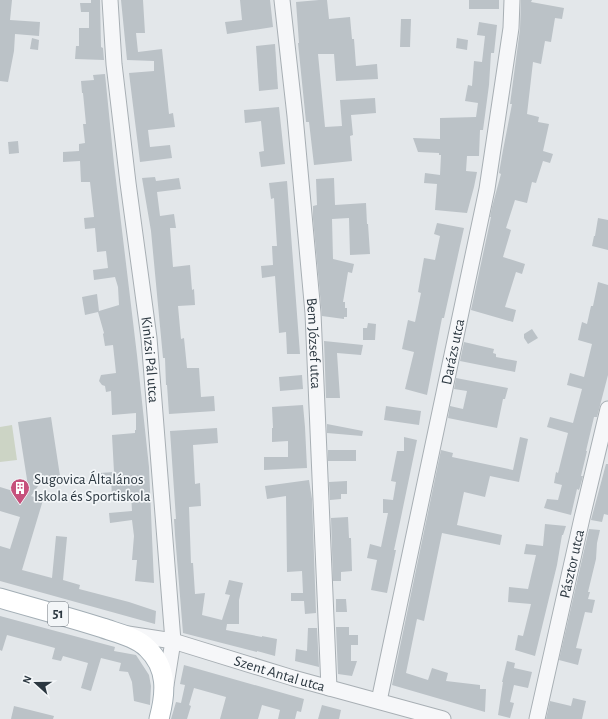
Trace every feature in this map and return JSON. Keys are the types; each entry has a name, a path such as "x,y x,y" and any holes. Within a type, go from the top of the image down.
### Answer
{"main road":[{"name":"Szent Antal utca","path":"0,598 134,639 147,647 152,653 162,670 165,690"},
{"name":"Kinizsi Pál utca","path":"159,719 165,690"}],"street":[{"name":"Kinizsi Pál utca","path":"110,0 114,64 149,338 173,641 165,690"},
{"name":"Bem József utca","path":"282,0 295,116 313,313 329,688"},
{"name":"Darázs utca","path":"379,702 487,189 511,28 512,0"},
{"name":"Pásztor utca","path":"537,719 608,409"},
{"name":"Szent Antal utca","path":"115,632 173,641 293,678 443,719"}],"green space":[{"path":"12,425 17,460 0,462 0,427"}],"building":[{"path":"0,0 12,0 10,20 40,22 39,36 15,34 14,51 8,82 0,81"},
{"path":"91,0 100,0 101,47 103,48 104,60 75,59 76,46 79,46 79,28 89,28 89,12 81,12 80,3 91,3"},
{"path":"121,0 143,0 145,33 136,33 138,52 162,49 169,114 173,113 175,127 148,130 150,147 170,145 172,158 140,162 129,73 154,71 154,61 127,60"},
{"path":"240,0 270,0 273,27 227,34 225,22 242,20"},
{"path":"327,0 329,19 350,17 352,39 354,39 356,66 377,64 378,79 336,81 334,54 318,54 325,127 342,126 340,100 375,98 376,113 351,115 353,135 350,136 352,161 314,165 309,122 306,122 298,43 296,2"},
{"path":"469,0 499,0 499,9 469,9"},
{"path":"521,0 532,0 531,2 564,8 562,19 555,18 551,42 545,41 541,64 533,62 527,114 539,117 538,122 549,124 543,151 553,154 550,163 543,161 536,183 532,182 527,203 515,200 506,228 511,230 503,257 525,264 522,274 516,272 505,307 516,310 513,322 471,310 492,207 501,174 499,173 512,104 510,104 520,29"},
{"path":"401,19 411,19 410,47 400,47"},
{"path":"479,22 497,25 494,53 491,53 489,85 483,130 480,130 479,156 467,156 466,171 477,172 474,187 467,213 435,210 437,184 424,183 425,173 440,175 441,155 439,155 439,153 418,152 413,138 440,139 440,118 476,117 478,103 465,101 468,85 472,86 474,61 482,62 485,36 477,35"},
{"path":"32,38 39,40 38,50 30,49"},
{"path":"457,38 468,40 467,50 456,48"},
{"path":"275,44 278,89 259,91 256,46"},
{"path":"105,74 149,467 154,583 135,581 137,560 132,560 134,536 132,520 110,523 109,513 132,511 131,494 112,496 111,480 101,481 100,473 114,472 112,435 135,433 136,413 112,415 111,391 106,392 105,386 99,381 101,375 116,373 113,345 105,346 104,333 98,312 85,315 82,297 97,294 99,311 119,305 118,287 115,277 94,280 93,270 108,268 106,251 97,252 95,228 85,229 84,218 94,217 90,182 81,182 80,161 63,162 63,152 79,151 79,144 85,143 83,124 86,124 81,81 94,80 93,75"},
{"path":"279,107 285,164 261,167 259,152 264,151 261,121 245,123 244,110"},
{"path":"18,141 19,153 9,154 8,142"},
{"path":"155,177 156,181 179,178 181,189 157,192 160,216 174,214 176,228 170,228 173,267 190,265 195,305 178,306 181,339 184,338 187,368 199,368 201,397 214,396 215,411 169,414 165,358 163,358 151,231 142,178"},
{"path":"334,178 335,205 366,203 368,224 370,254 350,255 349,218 332,219 333,259 354,264 352,273 348,272 343,302 345,302 345,308 347,308 347,317 344,317 344,319 322,316 313,218 313,206 317,205 316,179"},
{"path":"287,181 300,354 287,354 286,332 279,333 275,276 262,278 261,266 273,265 272,246 277,246 274,198 271,199 269,183"},
{"path":"598,218 608,220 608,250 592,246"},
{"path":"437,223 464,228 444,318 442,318 427,395 405,389 414,352 402,349 408,320 415,322 421,293 418,292 424,258 435,260 440,236 434,234"},
{"path":"598,282 608,285 608,375 597,417 594,417 581,476 583,476 579,490 577,489 571,515 544,508 547,499 558,500 562,485 554,483 568,433 547,427 550,417 573,423 582,389 567,385 570,373 584,377 592,344 578,340 582,322 587,324 591,306 593,306"},
{"path":"368,323 376,324 375,340 363,340 363,328 367,328"},
{"path":"532,329 538,338 528,344 524,338 524,334"},
{"path":"324,341 363,345 361,355 337,353 340,398 326,398"},
{"path":"464,342 494,349 493,353 496,354 496,357 517,361 515,372 460,361"},
{"path":"302,375 303,389 280,391 279,377"},
{"path":"456,378 508,388 505,399 503,399 497,428 448,418 450,406 463,409 467,391 454,389"},
{"path":"303,405 307,468 264,470 264,457 288,457 288,441 272,442 272,407"},
{"path":"386,406 421,411 419,425 384,420"},
{"name":"Sugovica Általános Iskola és Sportiskola","path":"51,417 60,476 43,479 31,496 43,500 22,570 52,578 56,536 67,537 63,580 80,585 79,589 129,602 156,611 155,624 0,581 0,546 10,549 20,517 0,511 0,487 23,494 28,486 18,422"},
{"path":"327,424 363,431 362,436 327,433"},
{"path":"217,428 218,443 193,445 195,484 200,483 201,506 189,507 191,563 193,563 195,594 205,593 202,615 222,620 230,595 225,594 229,580 243,583 239,600 239,624 227,624 226,630 277,639 275,656 183,633 175,535 174,519 176,519 170,431"},
{"path":"404,437 417,440 394,550 396,550 387,593 371,590 377,560 367,558 370,544 381,547 388,513 383,513 383,499 393,500 396,482 391,481 397,451 404,451"},
{"path":"520,437 528,439 519,482 490,476 485,497 464,492 457,525 502,535 500,545 442,533 424,621 417,619 406,673 428,680 432,668 448,673 446,681 480,685 480,689 486,689 485,712 392,685 441,450 453,453 452,457 513,470"},
{"path":"328,450 356,450 356,461 328,461"},
{"path":"606,464 608,464 608,515 604,514 602,522 591,520"},
{"path":"309,480 312,499 316,613 305,614 304,601 291,601 291,593 303,593 302,571 287,572 286,496 267,499 265,486"},
{"path":"347,481 347,494 341,494 341,499 330,500 329,482"},
{"path":"348,517 349,538 351,538 352,571 341,572 341,581 333,581 331,518"},
{"path":"545,524 566,526 562,535 557,565 535,656 515,650 518,635 523,636 531,604 508,602 509,587 528,589 536,555 524,554 526,544 543,546"},
{"path":"589,529 600,530 596,559 588,592 590,592 588,599 595,600 592,613 585,612 576,648 582,649 578,665 559,660"},
{"path":"336,599 346,599 347,612 336,612"},
{"path":"0,616 115,647 114,651 136,655 149,675 151,686 150,705 134,701 132,682 128,672 119,671 121,663 101,658 91,691 81,688 88,663 63,656 61,661 52,659 55,648 7,635 2,651 0,650"},
{"path":"336,627 349,627 349,635 358,635 358,645 351,645 351,661 357,661 352,676 338,674"},
{"path":"308,628 317,628 319,667 295,661 296,649 307,651"},
{"path":"507,661 515,663 514,668 532,672 528,688 514,685 510,702 514,703 510,718 498,715 502,682"},
{"path":"184,665 304,699 301,712 297,711 295,719 278,719 280,710 262,705 258,719 220,719 226,697 194,688 187,719 171,719 176,702 181,703 185,685 180,684"},
{"path":"573,698 586,701 582,719 546,719 550,701 571,706"},
{"path":"322,705 341,710 339,719 318,719"},
{"path":"14,706 54,716 53,719 11,719"}],"place":[{"name":"Sugovica Általános Iskola és Sportiskola","path":"20,505"}]}
